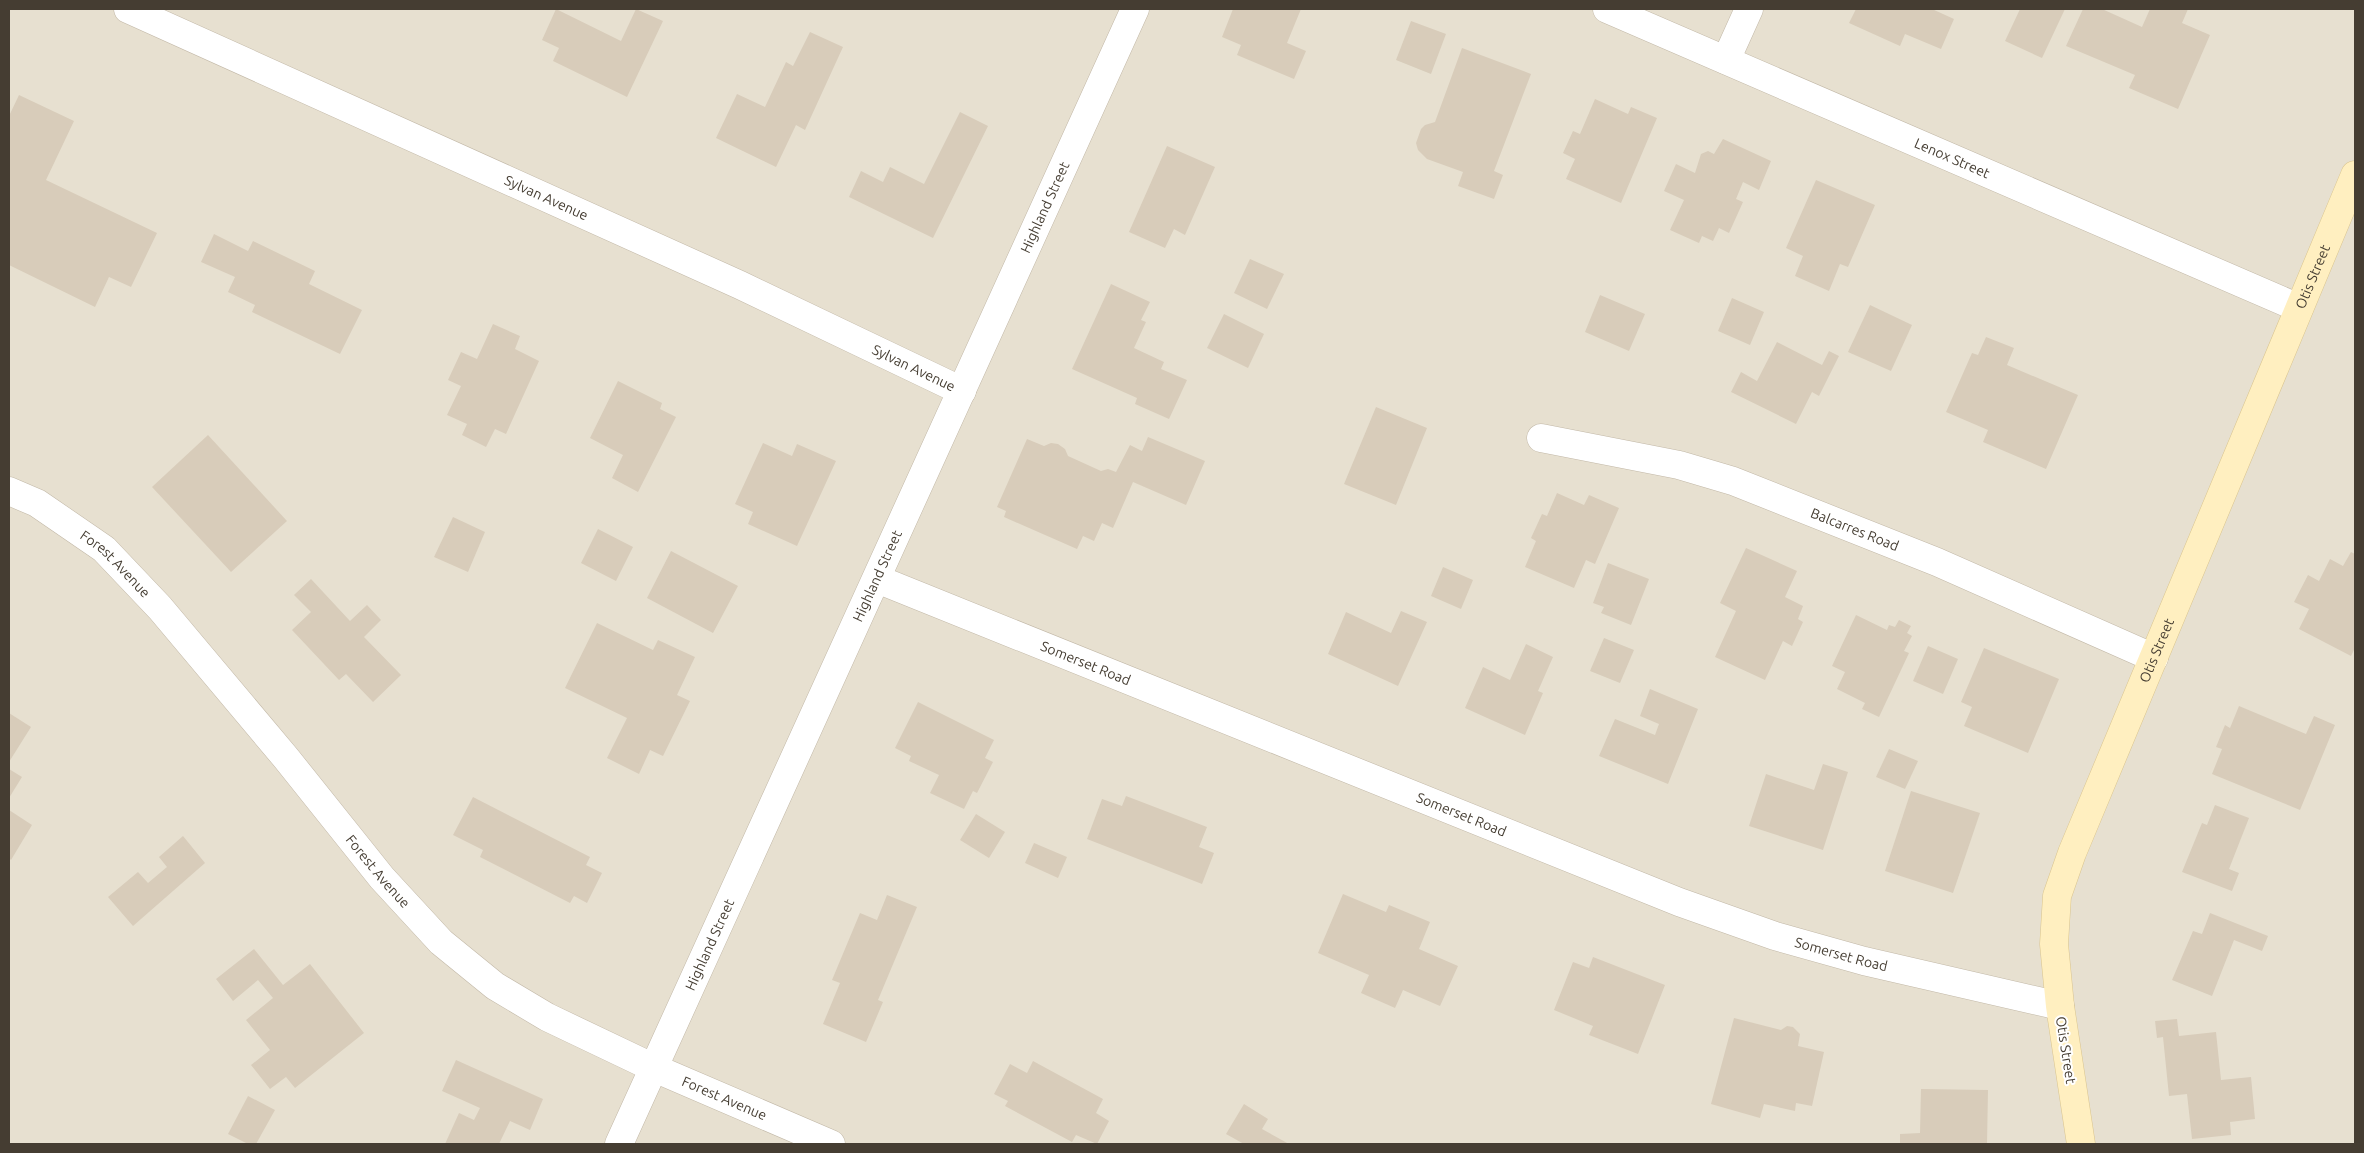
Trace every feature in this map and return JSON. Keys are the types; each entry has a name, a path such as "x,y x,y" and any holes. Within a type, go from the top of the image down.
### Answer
{"street":[{"name":"Sylvan Avenue","path":"128,9 740,285 962,391"},
{"name":"Highland Street","path":"619,1144 1135,9"},
{"name":"Lenox Street","path":"1607,9 2299,308"},
{"path":"1726,60 1748,9"},
{"name":"Otis Street","path":"2081,1144 2060,1006 2054,944 2057,896 2072,853 2355,175"},
{"name":"Balcarres Road","path":"1541,438 1679,466 1733,481 1937,562 2154,658"},
{"name":"Forest Avenue","path":"9,491 37,503 104,549 160,608 286,758 382,878 440,942 495,986 547,1017 654,1068 830,1144"},
{"name":"Somerset Road","path":"877,579 1679,902 1775,936 1864,962 2060,1006"}],"shaded area":[{"path":"9,9 2355,9 2355,1144 9,1144"}],"building":[{"path":"556,9 621,41 636,9 663,21 627,97 553,61 559,48 542,40"},
{"path":"1233,9 1301,9 1287,43 1306,51 1294,79 1237,55 1241,45 1222,37"},
{"path":"1856,9 1932,9 1954,19 1941,49 1905,34 1900,46 1849,23"},
{"path":"2020,9 2065,9 2042,58 2005,41"},
{"path":"2083,9 2102,9 2142,27 2150,9 2188,9 2182,23 2210,35 2178,109 2129,88 2135,75 2066,46"},
{"path":"1411,21 1446,34 1431,74 1396,60"},
{"path":"810,32 843,47 805,130 796,125 776,167 716,138 737,94 765,107 786,62 793,66"},
{"path":"1462,48 1531,74 1494,171 1503,175 1494,199 1458,186 1463,172 1427,159 1418,150 1416,143 1421,129 1425,125 1435,122"},
{"path":"19,95 74,121 46,180 157,233 131,287 109,277 95,307 9,265 9,116"},
{"path":"1595,99 1628,114 1631,107 1657,118 1621,203 1566,179 1575,159 1563,153 1573,131 1580,134"},
{"path":"960,112 988,126 933,238 849,197 861,171 883,182 890,167 924,184"},
{"path":"1723,139 1771,161 1759,190 1743,182 1736,199 1743,202 1729,233 1719,228 1713,241 1702,236 1699,243 1670,230 1684,200 1664,191 1676,164 1695,173 1701,154 1708,151 1714,154"},
{"path":"1167,146 1215,167 1185,235 1174,229 1165,248 1129,232"},
{"path":"1816,180 1875,205 1848,267 1840,264 1829,291 1795,276 1803,256 1786,248"},
{"path":"214,234 248,251 253,241 315,271 309,284 362,310 340,354 252,312 255,305 228,292 235,277 201,262"},
{"path":"1250,259 1284,274 1267,309 1234,293"},
{"path":"1111,284 1150,302 1141,320 1146,322 1134,348 1164,362 1161,369 1187,380 1169,419 1135,404 1137,398 1072,369"},
{"path":"1600,295 1645,314 1629,351 1585,332"},
{"path":"1732,298 1764,312 1750,345 1718,331"},
{"path":"1870,305 1912,325 1891,371 1848,352"},
{"path":"1224,314 1264,334 1248,368 1207,348"},
{"path":"493,324 520,336 515,349 539,361 506,434 495,429 486,447 462,435 467,424 447,415 461,386 448,380 461,352 477,359"},
{"path":"1986,337 2014,348 2007,365 2078,395 2046,469 1983,442 1988,430 1946,412 1972,353 1978,355"},
{"path":"1777,342 1822,365 1829,351 1839,356 1819,396 1812,392 1796,424 1731,392 1741,372 1757,381"},
{"path":"618,381 662,403 660,409 676,417 638,492 612,478 623,455 590,438"},
{"path":"1376,407 1427,428 1396,505 1344,484"},
{"path":"208,435 287,521 231,572 152,487"},
{"path":"1148,437 1205,461 1186,505 1133,482 1113,528 1102,523 1094,541 1083,536 1077,549 1004,517 1006,511 997,507 1027,439 1044,446 1051,443 1058,444 1065,449 1068,456 1101,471 1108,469 1116,472 1130,445 1142,451"},
{"path":"763,443 792,456 797,444 836,461 797,546 748,524 753,512 735,504"},
{"path":"1557,493 1584,505 1589,495 1619,508 1595,564 1586,560 1574,588 1525,567 1536,541 1531,538 1542,514 1547,516"},
{"path":"453,517 485,532 468,572 434,557"},
{"path":"598,529 633,547 616,581 581,563"},
{"path":"1746,548 1797,571 1785,597 1803,606 1798,619 1803,622 1792,646 1783,641 1765,680 1715,657 1736,611 1720,603"},
{"path":"671,551 738,586 713,633 647,598"},
{"path":"2351,552 2355,554 2355,648 2351,656 2299,629 2309,609 2294,602 2308,575 2319,581 2330,559 2343,566"},
{"path":"1608,563 1649,579 1631,625 1601,613 1604,607 1593,603"},
{"path":"1443,567 1473,580 1461,609 1431,596"},
{"path":"311,579 350,621 367,605 381,620 364,637 401,675 373,702 346,674 339,680 292,630 311,612 294,595"},
{"path":"1401,611 1427,622 1398,686 1328,654 1346,612 1391,633"},
{"path":"1856,615 1887,630 1889,625 1895,627 1899,620 1911,626 1907,633 1912,636 1904,651 1909,653 1879,717 1862,709 1865,703 1837,689 1845,672 1832,666"},
{"path":"597,623 653,650 658,640 695,657 677,695 690,701 663,756 650,750 639,774 607,758 627,718 565,688"},
{"path":"1604,638 1634,650 1620,683 1590,671"},
{"path":"1526,644 1553,657 1538,691 1543,693 1525,735 1465,708 1483,667 1510,680"},
{"path":"1928,646 1958,659 1943,694 1913,681"},
{"path":"1984,648 2059,679 2028,753 1964,726 1972,707 1961,702"},
{"path":"1650,689 1698,709 1668,784 1599,756 1615,719 1655,735 1659,724 1640,716"},
{"path":"918,702 994,740 985,758 993,762 977,793 973,791 964,809 930,793 939,775 909,761 911,756 895,748"},
{"path":"2239,706 2306,734 2314,716 2335,725 2300,810 2212,774 2222,749 2216,747 2225,725 2230,728"},
{"path":"9,713 31,727 9,762"},
{"path":"1889,749 1918,761 1905,789 1876,777"},
{"path":"1823,764 1848,772 1823,850 1749,826 1766,774 1814,790"},
{"path":"9,769 22,777 9,798"},
{"path":"1911,791 1980,813 1953,893 1885,871"},
{"path":"1126,796 1207,827 1199,847 1214,853 1202,884 1087,839 1102,799 1122,806"},
{"path":"473,797 590,857 586,865 602,873 587,903 574,896 570,903 480,857 483,850 453,835"},
{"path":"2215,805 2249,818 2229,869 2239,873 2232,891 2182,872 2202,823 2207,825"},
{"path":"9,810 32,825 11,860 9,858"},
{"path":"976,814 1005,832 989,858 960,840"},
{"path":"183,836 205,863 133,926 108,897 138,872 148,883 167,867 159,857"},
{"path":"1034,843 1067,857 1058,878 1025,863"},
{"path":"1343,894 1386,912 1389,905 1430,922 1419,949 1458,966 1440,1006 1403,990 1395,1008 1361,993 1369,975 1318,953"},
{"path":"887,895 917,907 878,1000 883,1002 866,1042 823,1024 840,983 832,980 860,913 877,920"},
{"path":"2210,913 2268,936 2262,951 2234,940 2212,996 2172,980 2193,931 2202,934"},
{"path":"254,949 283,985 310,964 364,1033 295,1088 286,1077 270,1089 251,1065 270,1050 246,1020 273,998 258,980 233,1001 216,979"},
{"path":"1593,957 1665,985 1638,1054 1589,1035 1593,1026 1554,1010 1573,962 1589,968"},
{"path":"1734,1018 1781,1030 1787,1026 1793,1027 1800,1034 1798,1046 1824,1052 1812,1106 1796,1103 1795,1111 1764,1104 1760,1118 1711,1104"},
{"path":"2177,1019 2179,1036 2216,1032 2221,1080 2251,1077 2255,1119 2230,1122 2231,1135 2192,1139 2187,1094 2169,1096 2163,1037 2157,1038 2155,1021"},
{"path":"456,1060 543,1099 530,1130 510,1121 499,1144 445,1144 459,1113 474,1120 480,1108 442,1091"},
{"path":"1033,1061 1103,1099 1096,1113 1109,1121 1097,1144 1076,1135 1072,1142 1005,1106 1008,1101 994,1094 1010,1064 1027,1073"},
{"path":"1921,1089 1988,1090 1987,1144 1900,1144 1900,1134 1920,1133"},
{"path":"248,1096 275,1110 256,1144 248,1144 228,1134"},
{"path":"1244,1104 1268,1119 1262,1129 1289,1144 1244,1144 1226,1134"}]}
